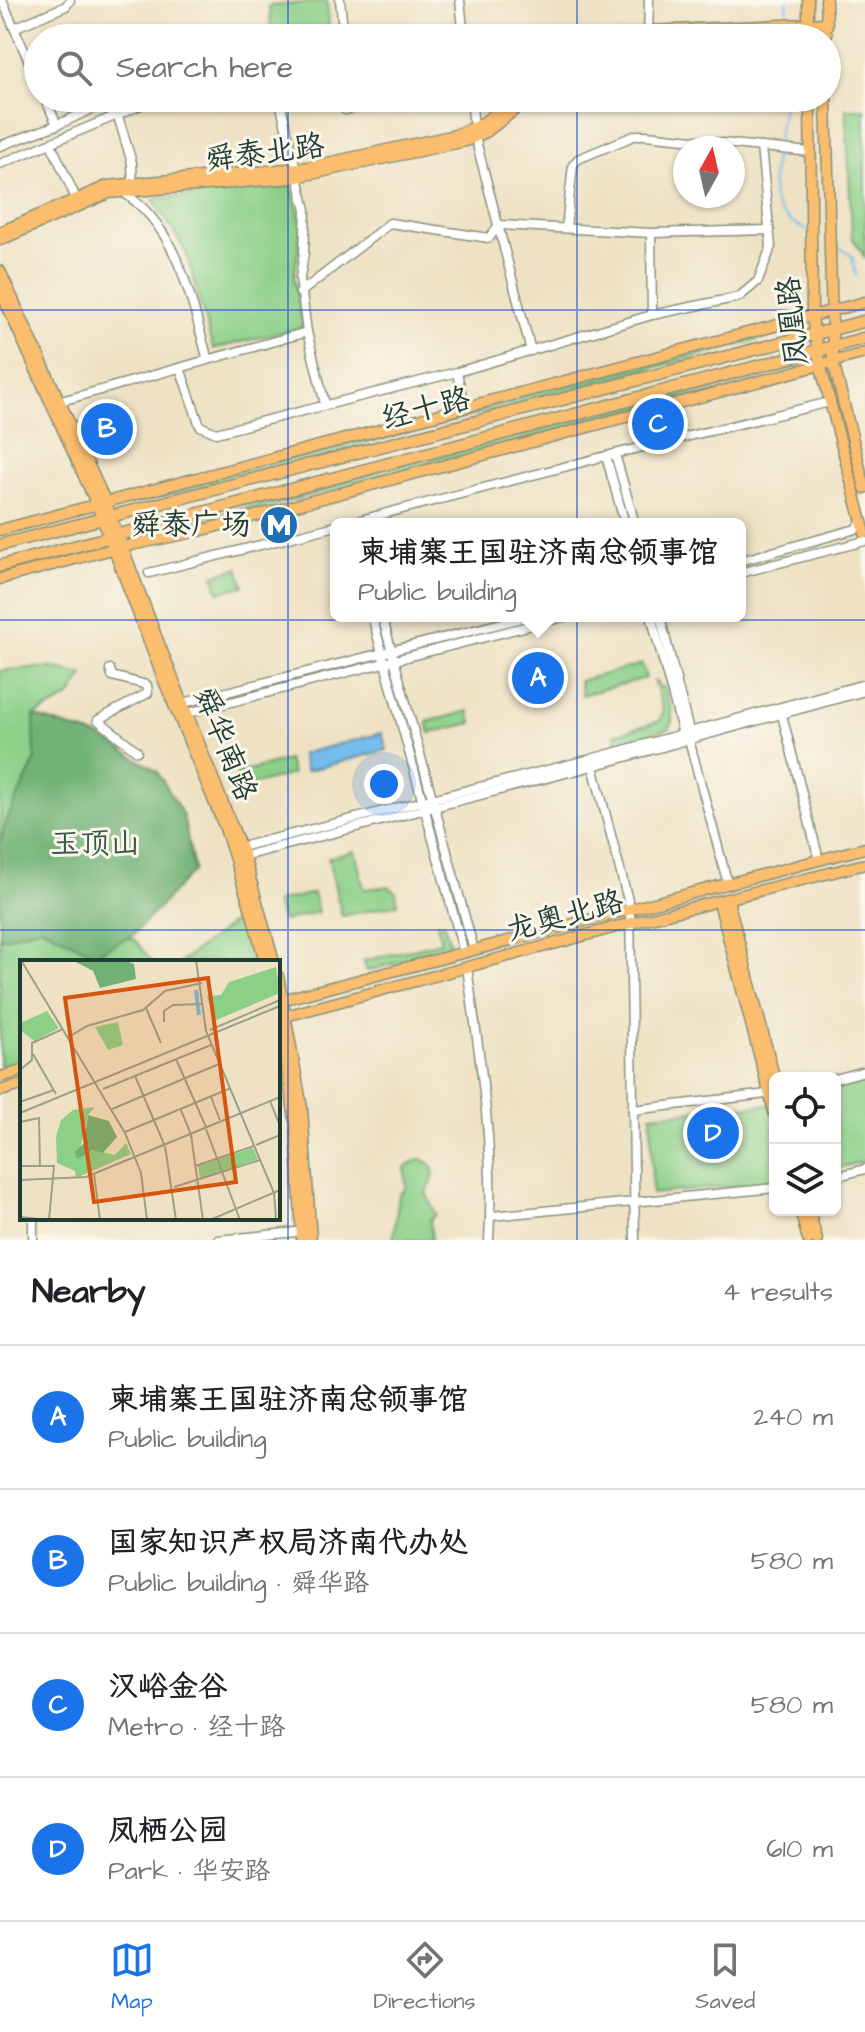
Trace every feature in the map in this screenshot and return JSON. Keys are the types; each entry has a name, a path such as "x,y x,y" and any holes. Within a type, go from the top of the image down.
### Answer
{"highway":[{"name":"经十路","path":"0,545 865,321"},
{"path":"832,346 865,338"},
{"name":"经十路","path":"0,566 832,346"}],"main road":[{"path":"808,0 808,24"},
{"path":"826,0 827,24"},
{"path":"474,132 499,112"},
{"name":"舜泰北路","path":"0,240 78,203 133,186 147,189 298,173 466,141 474,132 486,132 512,112"},
{"name":"凤凰路","path":"810,112 812,318 830,402 864,528"},
{"name":"凤凰路","path":"826,112 833,361 865,488"},
{"path":"0,232 78,203 107,186 298,173"},
{"path":"0,271 102,504 117,548"},
{"path":"0,290 102,504"},
{"path":"831,313 865,302"},
{"name":"经十路","path":"0,530 831,313"},
{"path":"833,361 865,353"},
{"name":"经十路","path":"0,579 117,548 199,531 833,361"},
{"name":"舜华南路","path":"117,548 186,708 242,852 273,960"},
{"name":"舜华南路","path":"117,548 225,828 264,960"},
{"name":"龙奥北路","path":"281,1000 865,848"},
{"name":"龙奥北路","path":"280,1016 865,864"},
{"path":"723,901 773,1072"},
{"path":"723,901 769,1081"},
{"path":"281,1000 280,1016 296,1125 306,1235"},
{"path":"0,1077 20,1072"},
{"path":"0,1091 20,1086"},
{"path":"802,1216 808,1240"},
{"path":"811,1216 817,1240"}],"street":[{"path":"2,0 24,50"},
{"path":"14,28 66,6 70,0"},
{"path":"340,0 343,24"},
{"path":"460,0 463,24"},
{"path":"648,24 649,0"},
{"path":"51,112 57,125"},
{"path":"0,146 85,112"},
{"path":"0,164 127,112"},
{"path":"283,112 306,210 300,293 325,404"},
{"path":"472,112 474,132 531,351"},
{"path":"118,116 132,163 133,186"},
{"path":"566,228 573,165 578,159 636,135 810,152"},
{"path":"51,144 78,203"},
{"path":"180,368 200,426 216,433 457,372 652,315 739,297 758,281 771,247 761,147"},
{"path":"107,186 121,191 163,232 186,284 208,360"},
{"path":"141,208 139,201 147,189"},
{"path":"300,293 390,223 489,238 499,225"},
{"path":"499,225 651,233 770,230"},
{"path":"651,233 652,315"},
{"path":"58,402 208,360 307,328"},
{"path":"457,372 464,407"},
{"path":"370,518 830,402"},
{"path":"611,455 624,518"},
{"path":"611,455 633,518"},
{"path":"149,573 330,528"},
{"path":"746,559 864,528"},
{"path":"746,571 865,541"},
{"path":"374,622 433,802 469,952"},
{"path":"383,622 388,657 423,805 469,952"},
{"path":"388,657 509,622"},
{"path":"186,708 541,622"},
{"path":"653,622 688,735"},
{"path":"661,622 728,884"},
{"path":"110,669 112,676 147,685 148,693 98,720 137,751"},
{"path":"242,852 688,735 865,684"},
{"path":"433,802 593,766 688,735 782,715 865,691"},
{"path":"782,715 819,860"},
{"path":"593,766 630,908 635,1240"},
{"path":"467,968 490,1160 489,1240"},
{"path":"841,1077 865,1071"},
{"path":"633,1110 769,1093"},
{"path":"841,1175 865,1169"},
{"path":"491,1216 769,1189"},
{"path":"218,1240 306,1235"}],"green space":[{"path":"327,1 329,24 271,24 269,6"},
{"path":"846,109 865,109 865,258 852,237"},
{"path":"292,186 302,225 294,278 303,327 213,349 186,252 153,199"},
{"path":"795,325 796,330 137,504 136,499"},
{"path":"800,361 802,366 143,540 141,535"},
{"path":"238,568 244,586 218,592 214,575"},
{"path":"642,664 646,678 582,695 579,681"},
{"path":"53,668 84,675 70,697 34,716 35,761 6,823 0,845 0,671"},
{"path":"654,679 660,687 664,687 669,703 672,720 669,729 617,743 615,734 660,721 663,711"},
{"path":"469,711 472,723 430,733 427,722"},
{"name":"玉顶山","path":"34,716 103,738 157,771 183,815 194,870 133,935 95,954 41,927 0,939 0,845 6,821 35,761"},
{"path":"288,760 292,774 240,788 236,773"},
{"path":"355,851 364,889 389,886 396,893 398,904 342,916 328,858"},
{"path":"313,893 318,912 282,921 276,902"},
{"path":"243,915 252,960 184,960"},
{"path":"444,923 451,948 367,971 363,961 441,942 437,924"},
{"path":"41,927 95,953 128,937 135,940 150,960 20,960 20,1061 0,1066 0,939"},
{"path":"865,1080 865,1161 841,1167 841,1144 841,1086"},
{"path":"769,1105 769,1183 652,1194 651,1115"},
{"path":"419,1159 430,1164 434,1172 426,1193 436,1214 430,1220 432,1240 393,1240 399,1195 406,1188 405,1168"}],"water":[{"path":"382,733 387,750 306,771 301,754"}],"waterway":[{"path":"787,0 788,21"},
{"path":"777,144 782,112"},
{"path":"776,150 772,188 777,207 793,223 807,230"},
{"path":"834,244 852,256 856,276"}],"place":[{"name":"汉峪金谷","path":"658,424"},
{"name":"国家知识产权局济南代办处","path":"107,429"},
{"name":"舜泰广场","path":"279,525"},
{"name":"柬埔寨王国驻济南总领事馆","path":"538,678"},
{"name":"凤栖公园","path":"713,1133"}]}
